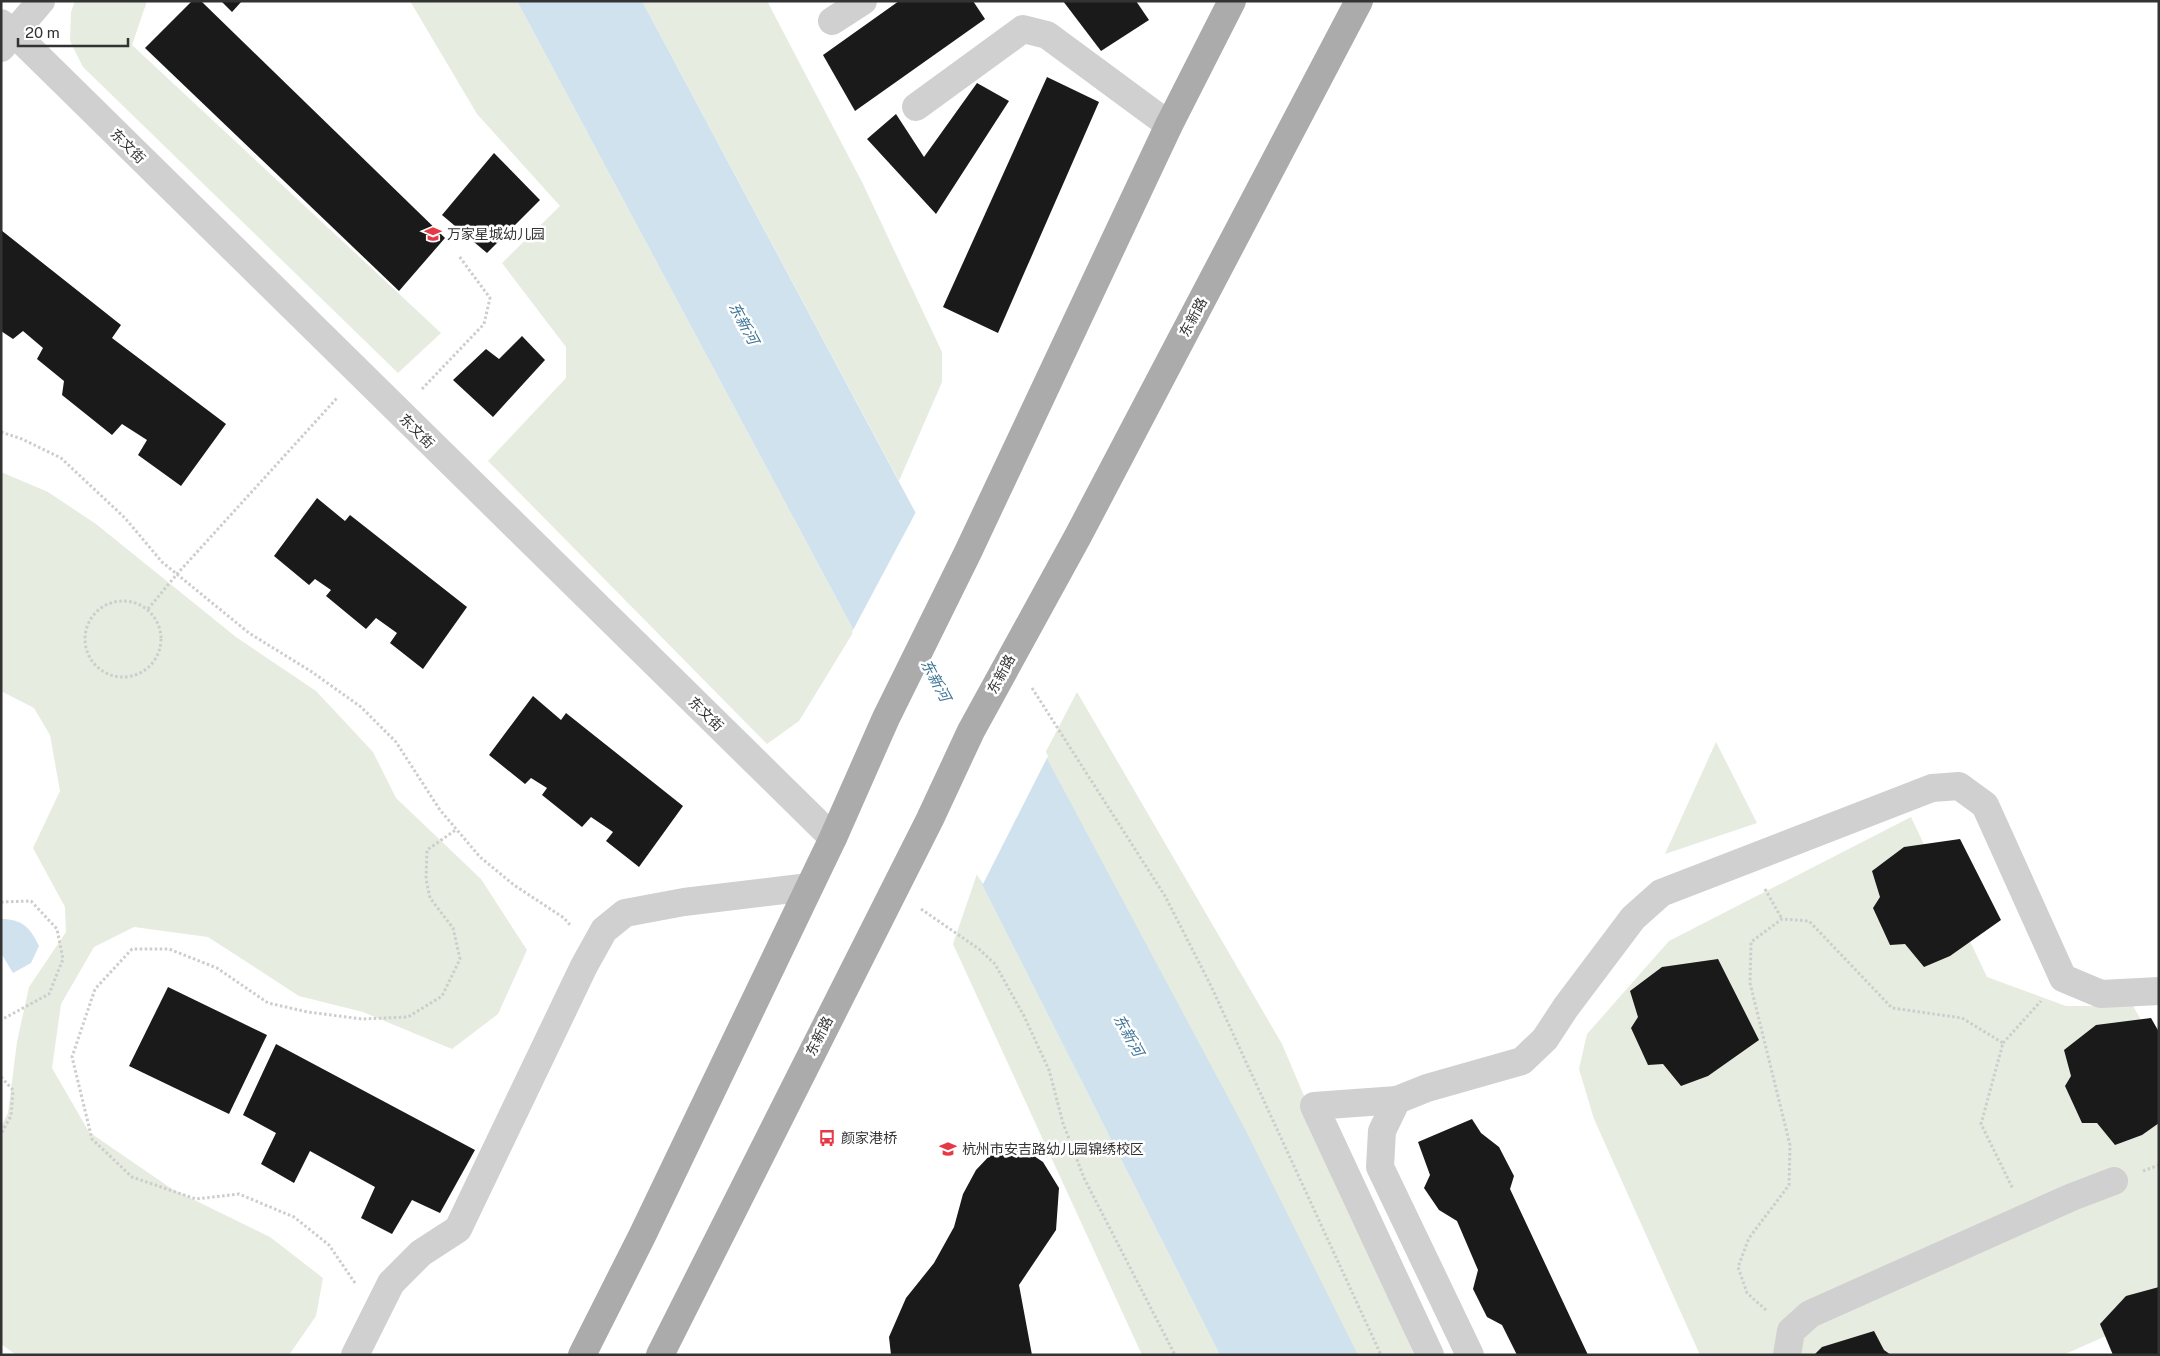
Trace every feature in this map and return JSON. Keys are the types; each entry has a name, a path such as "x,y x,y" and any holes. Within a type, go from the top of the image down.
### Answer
{"main road":[{"path":"582,1355 642,1236 833,838 886,718 968,552 1169,124 1231,1"},
{"name":"东新路","path":"661,1354 892,890 930,819 970,731 1078,536 1359,1"}],"street":[{"path":"5,35 41,1"},
{"path":"832,21 863,1"},
{"path":"916,107 1024,29 1047,35 1169,124"},
{"name":"东文街","path":"5,35 359,374 833,838"},
{"path":"1430,1355 1314,1106 1397,1100 1427,1088 1522,1061 1545,1039 1566,1007 1633,918 1661,893 1932,788 1959,786 1985,804 2063,978 2101,994 2159,990"},
{"path":"355,1355 391,1283 421,1253 458,1229 604,930 625,913 684,902 809,886"},
{"path":"1397,1100 1382,1131 1380,1167 1470,1355"},
{"path":"1789,1343 1810,1314 2114,1180"}],"path":[{"path":"399,413 484,324 490,298 459,256"},
{"path":"148,609 177,574 359,374"},
{"path":"1,432 22,439 60,458 125,518 162,562 249,633 312,672 361,707 396,742 440,810 480,857 514,885 564,918 591,954"},
{"path":"124,600 148,609 156,620 161,632 161,644 157,656 150,666 140,673 129,676 117,676 105,672 96,665 88,656 85,643 86,630 90,618 100,608 111,602 124,600"},
{"path":"1007,662 1166,896 1211,986 1381,1355"},
{"path":"376,1313 329,1245 294,1218 239,1194 196,1199 132,1177 92,1139 72,1057 94,989 132,949 169,949 217,968 268,1003 308,1012 362,1019 408,1017 442,996 460,959 453,928 430,898 426,879 426,850 457,829"},
{"path":"892,890 979,948 995,964 1024,1016 1049,1070 1062,1123 1084,1178 1175,1355"},
{"path":"1,902 31,900 56,929 63,958 49,994 1,1020"},
{"path":"1789,1343 1746,1293 1738,1267 1749,1238 1789,1186 1790,1145 1750,983 1751,942 1782,919 1810,921 1892,1008 1962,1018 2002,1043"},
{"path":"2027,1217 1981,1124 2002,1043 2063,978"},
{"path":"1,1077 13,1090 11,1116 1,1134"}],"shaded area":[{"path":"75,1 147,1 132,45 441,333 398,373 83,67 70,41 71,12"},
{"path":"410,1 517,1 854,631 799,721 767,744 488,461 566,378 566,347 502,263 560,206 477,114"},
{"path":"642,1 767,1 862,182 942,352 942,382 899,481"},
{"path":"1,472 48,492 96,524 236,637 316,691 373,752 396,798 481,879 527,950 498,1014 452,1049 363,1012 299,996 208,937 134,927 94,947 61,1004 52,1068 89,1132 172,1189 270,1237 323,1278 316,1316 289,1355 16,1355 1,1344 1,1127 8,1113 17,1042 29,987 66,932 65,907 33,848 60,791 50,735 34,708 1,691"},
{"path":"1077,692 1282,1044 1414,1355 1342,1355 1042,759"},
{"path":"1716,742 1757,823 1665,854"},
{"path":"1911,817 1987,977 2066,1006 2133,1006 2159,1051 2159,1342 2144,1319 2063,1355 1700,1355 1594,1119 1579,1069 1587,1034 1669,941"},
{"path":"977,874 1220,1355 1142,1355 953,944"}],"water":[{"name":"东新河","path":"517,1 642,1 1245,1129 1358,1355 1220,1355 854,631"},
{"path":"1,919 9,919 25,926 39,946 31,963 13,973 1,953"}],"pier":[{"path":"917,510 1048,756 983,884 969,863 852,632"}],"building":[{"path":"192,1 201,1 445,238 399,291 145,48"},
{"path":"221,1 242,1 232,12"},
{"path":"899,1 973,1 985,19 855,111 823,55"},
{"path":"1063,1 1136,1 1149,20 1101,51"},
{"path":"1047,77 1099,102 998,333 943,307"},
{"path":"977,83 1009,101 936,214 867,139 896,114 924,157"},
{"path":"494,153 540,200 487,253 442,215"},
{"path":"1,230 121,325 112,338 226,424 181,486 138,455 147,440 122,424 112,435 62,395 64,381 37,359 43,348 23,331 13,339 1,331"},
{"path":"522,336 545,360 493,417 453,380 486,349 499,359"},
{"path":"317,498 345,521 350,515 467,607 423,669 390,643 397,633 376,618 366,629 326,596 331,590 315,579 309,585 274,556"},
{"path":"533,696 561,720 566,713 683,806 639,867 606,841 613,832 591,817 582,827 542,795 547,788 531,778 525,784 489,755"},
{"path":"1960,839 2001,920 1950,956 1924,967 1905,944 1890,945 1873,908 1880,897 1872,871 1904,847"},
{"path":"1718,959 1759,1040 1708,1076 1681,1086 1663,1064 1648,1065 1631,1028 1638,1017 1630,991 1662,967"},
{"path":"168,987 267,1035 229,1114 129,1066"},
{"path":"2151,1018 2159,1032 2159,1123 2142,1135 2115,1145 2097,1123 2082,1123 2065,1086 2071,1076 2064,1050 2096,1025"},
{"path":"276,1044 475,1150 440,1213 412,1200 392,1234 361,1218 375,1187 310,1151 294,1183 261,1164 276,1133 243,1115"},
{"path":"1472,1119 1481,1133 1499,1147 1514,1176 1510,1189 1588,1355 1517,1355 1502,1325 1487,1317 1473,1289 1478,1270 1457,1221 1439,1210 1424,1188 1430,1175 1418,1142"},
{"path":"1016,1144 1043,1162 1059,1188 1056,1230 1019,1285 1032,1355 891,1355 889,1337 906,1298 934,1263 954,1227 963,1194 976,1170 994,1151"},
{"path":"2159,1287 2159,1355 2113,1355 2100,1324 2126,1296"},
{"path":"1874,1331 1884,1350 1891,1355 1814,1355 1822,1347"}],"place":[{"name":"万家星城幼儿园","path":"433,234"},
{"name":"颜家港桥","path":"827,1138"},
{"name":"杭州市安吉路幼儿园锦绣校区","path":"948,1149"}]}
